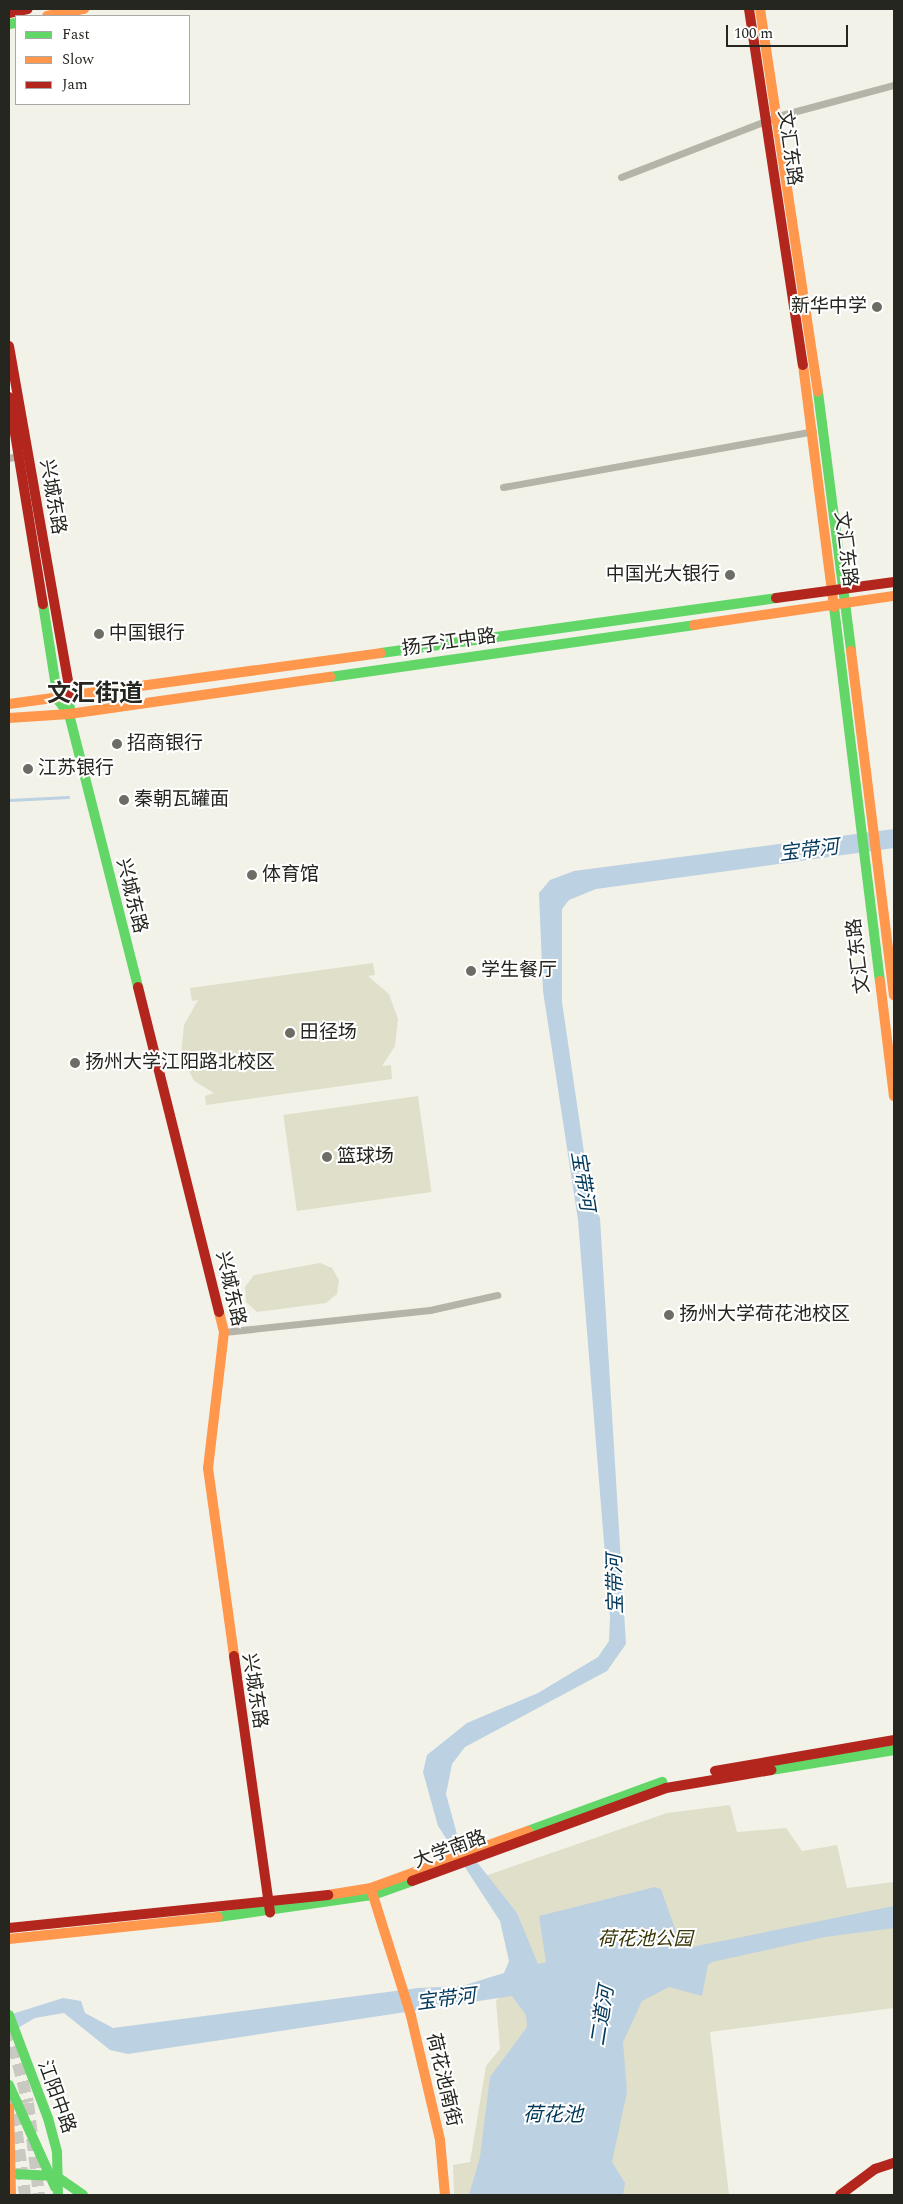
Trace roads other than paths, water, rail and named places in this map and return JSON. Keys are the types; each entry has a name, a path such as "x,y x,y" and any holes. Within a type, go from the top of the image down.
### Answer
{"main road":[{"path":"9,13 28,9"},
{"path":"53,15 84,9"},
{"name":"文汇东路","path":"749,9 813,431 894,1096"},
{"name":"文汇东路","path":"760,9 778,116 846,591 894,995"},
{"name":"兴城东路","path":"9,346 71,698 69,714 224,1332 208,1468 269,1908"},
{"name":"兴城东路","path":"9,397 14,457 58,700 69,714"},
{"name":"扬子江中路","path":"9,704 58,700 833,593 894,582"},
{"name":"扬子江中路","path":"9,718 69,714 835,606 894,596"},
{"name":"大学南路","path":"477,1855 665,1781 894,1740"},
{"name":"大学南路","path":"9,1939 269,1908 372,1891 666,1788 894,1750"},
{"name":"荷花池南街","path":"372,1891 411,2016 440,2140 445,2195"},
{"name":"大学南路","path":"9,1928 269,1908"},
{"name":"江阳中路","path":"9,2015 15,2037 48,2118 57,2152 53,2176"},
{"name":"江阳中路","path":"9,2084 60,2194"},
{"path":"9,2108 11,2195"},
{"path":"840,2195 876,2169 894,2163"},
{"path":"12,2174 53,2176 83,2195"}],"street":[{"path":"621,177 778,116 894,85"},
{"path":"504,488 813,431"},
{"path":"224,1332 430,1310 497,1295"}],"water":[{"path":"894,829 894,848 596,889 569,900 562,909 562,1002 591,1200 600,1218 626,1644 607,1671 465,1747 452,1764 446,1794 458,1838 517,1913 538,1964 546,1962 539,1916 655,1887 661,1889 678,1937 687,1948 894,1906 894,1928 825,1937 712,1962 708,1965 702,1996 669,1987 642,2001 623,2042 627,2092 612,2162 625,2183 623,2195 469,2195 480,2157 490,2077 527,2027 526,2015 512,1996 128,2054 110,2050 64,2013 35,2018 9,2033 9,2015 63,1998 81,2001 85,2013 113,2028 418,1988 462,1986 504,1973 509,1961 500,1921 438,1826 423,1772 427,1755 467,1723 538,1693 598,1657 609,1641 610,1617 578,1220 543,991 539,893 550,880 574,871"}],"waterway":[{"path":"9,800 68,797"}],"tunnel":[{"path":"9,2029 28,2103 39,2195"},
{"path":"12,2096 25,2195"}],"place":[{"name":"新华中学","path":"877,307"},
{"name":"中国光大银行","path":"730,575"},
{"name":"中国银行","path":"99,634"},
{"name":"招商银行","path":"117,744"},
{"name":"江苏银行","path":"28,769"},
{"name":"秦朝瓦罐面","path":"124,800"},
{"name":"体育馆","path":"252,875"},
{"name":"学生餐厅","path":"471,971"},
{"name":"田径场","path":"290,1033"},
{"name":"扬州大学江阳路北校区","path":"75,1063"},
{"name":"篮球场","path":"327,1157"},
{"name":"扬州大学荷花池校区","path":"669,1315"}],"district":[{"name":"文汇街道","path":"95,695"}],"water label":[{"name":"宝带河","path":"809,851"},
{"name":"宝带河","path":"582,1181"},
{"name":"宝带河","path":"616,1584"},
{"name":"宝带河","path":"446,2000"},
{"name":"二道河","path":"603,2016"},
{"name":"荷花池","path":"553,2115"}],"park label":[{"name":"荷花池公园","path":"645,1940"}]}
